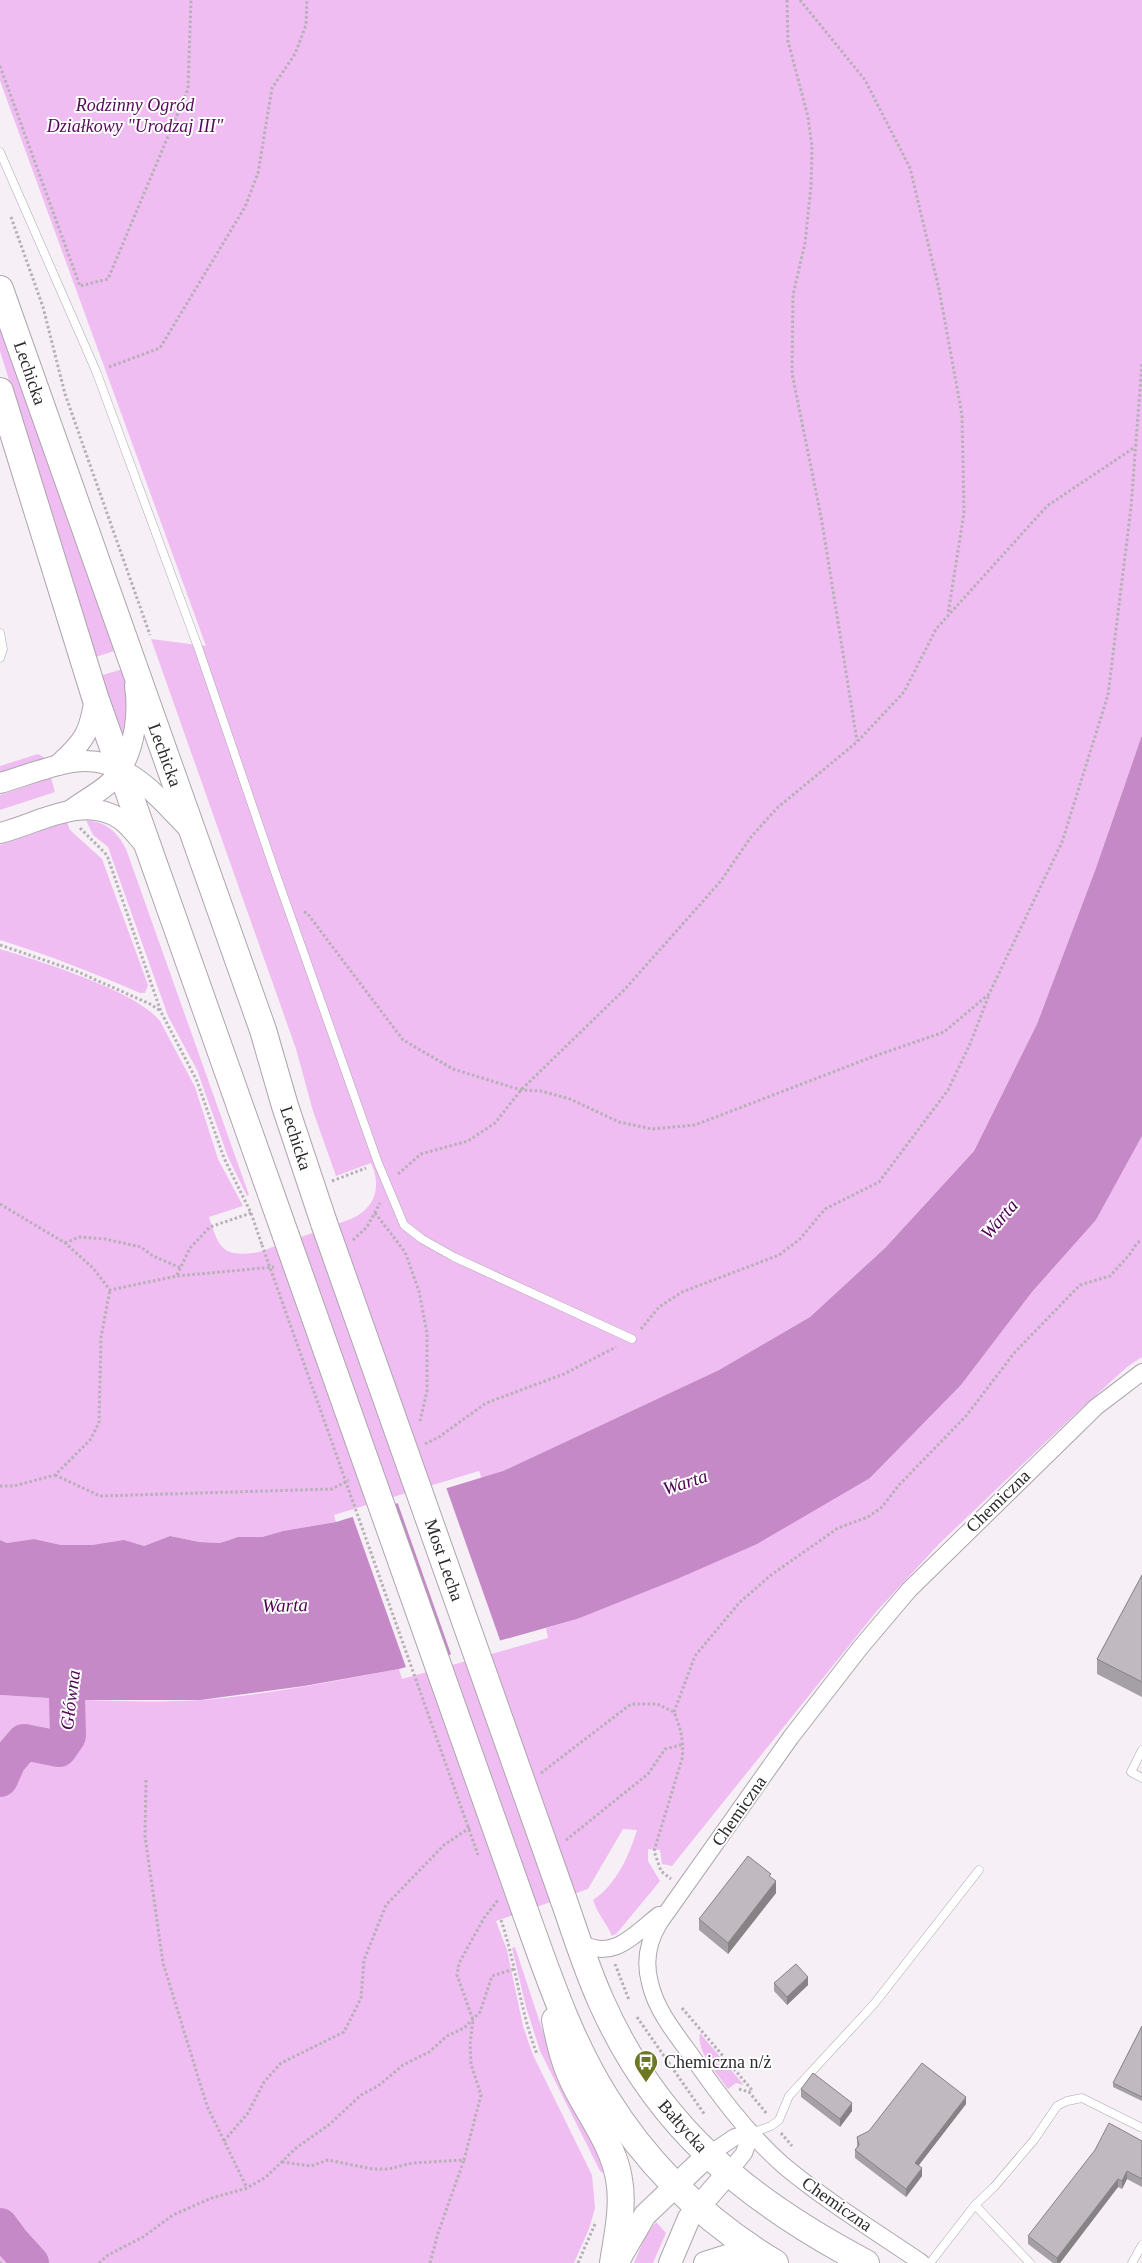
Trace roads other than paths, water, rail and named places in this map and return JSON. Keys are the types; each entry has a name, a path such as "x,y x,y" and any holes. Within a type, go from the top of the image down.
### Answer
{"main road":[{"name":"Lechicka","path":"0,289 263,1030 285,1106 324,1223"},
{"name":"Lechicka","path":"0,391 95,696 544,1965"},
{"name":"Most Lecha","path":"324,1223 563,1898"},
{"name":"Bałtycka","path":"563,1898 601,2002 631,2059 655,2095 684,2132 728,2172 787,2217 866,2263"},
{"path":"544,1965 566,2020 605,2098 640,2146 697,2206 768,2259"},
{"path":"544,1965 563,2058 576,2088 607,2143 620,2180 618,2229 614,2263"},
{"path":"617,2263 645,2215 708,2155"},
{"path":"670,2263 689,2218 697,2206 728,2172"},
{"path":"705,2263 730,2255 768,2259"}],"street":[{"path":"74,818 121,769 130,747 137,710 130,655"},
{"path":"56,766 84,739 92,722 95,696"},
{"path":"0,783 56,766 89,760 121,769 136,777 194,834"},
{"path":"0,833 74,818 85,808 119,818 148,848"},
{"name":"Chemiczna","path":"922,2263 810,2186 770,2153 751,2134 723,2100 664,2016 650,1986 647,1967 648,1948 654,1931 683,1888 735,1819 791,1736 860,1648 909,1590 1096,1407 1142,1372"},
{"path":"579,1942 591,1949 610,1950 623,1943 671,1906"},
{"path":"708,2155 735,2137 751,2134"},
{"path":"728,2172 744,2153 751,2134"}],"lane":[{"path":"0,152 96,371 198,646 378,1163 404,1225 422,1239 454,1257 632,1339"},
{"path":"0,633 3,649 0,658"},
{"path":"1142,1750 1131,1772 1142,1778"},
{"path":"751,2134 774,2124 782,2118 789,2096 874,2004 979,1870"},
{"path":"930,2263 975,2205 994,2187 1034,2140 1057,2106 1067,2101 1082,2098 1142,2128"},
{"path":"975,2205 1030,2263"},
{"path":"1132,2263 1142,2245"}],"water":[{"name":"Warta","path":"1142,735 1142,1136 1096,1220 1032,1292 961,1385 870,1478 757,1544 677,1579 577,1619 399,1669 304,1686 200,1700 80,1700 0,1695 0,1540 7,1543 34,1539 61,1545 92,1545 124,1540 144,1546 170,1536 199,1542 220,1543 238,1537 262,1537 283,1531 336,1522 503,1471 719,1370 810,1317 886,1247 974,1151 1037,1024 1096,868"}],"waterway":[{"name":"Główna","path":"0,1779 8,1761 24,1742 59,1749 68,1736 67,1699 77,1651"},
{"name":"Główna","path":"0,2226 31,2263"}],"place":[{"name":"Chemiczna n/ż","path":"646,2083"}],"park label":[{"name":"Rodzinny Ogród Działkowy \"Urodzaj III\"","path":"135,115"}]}
